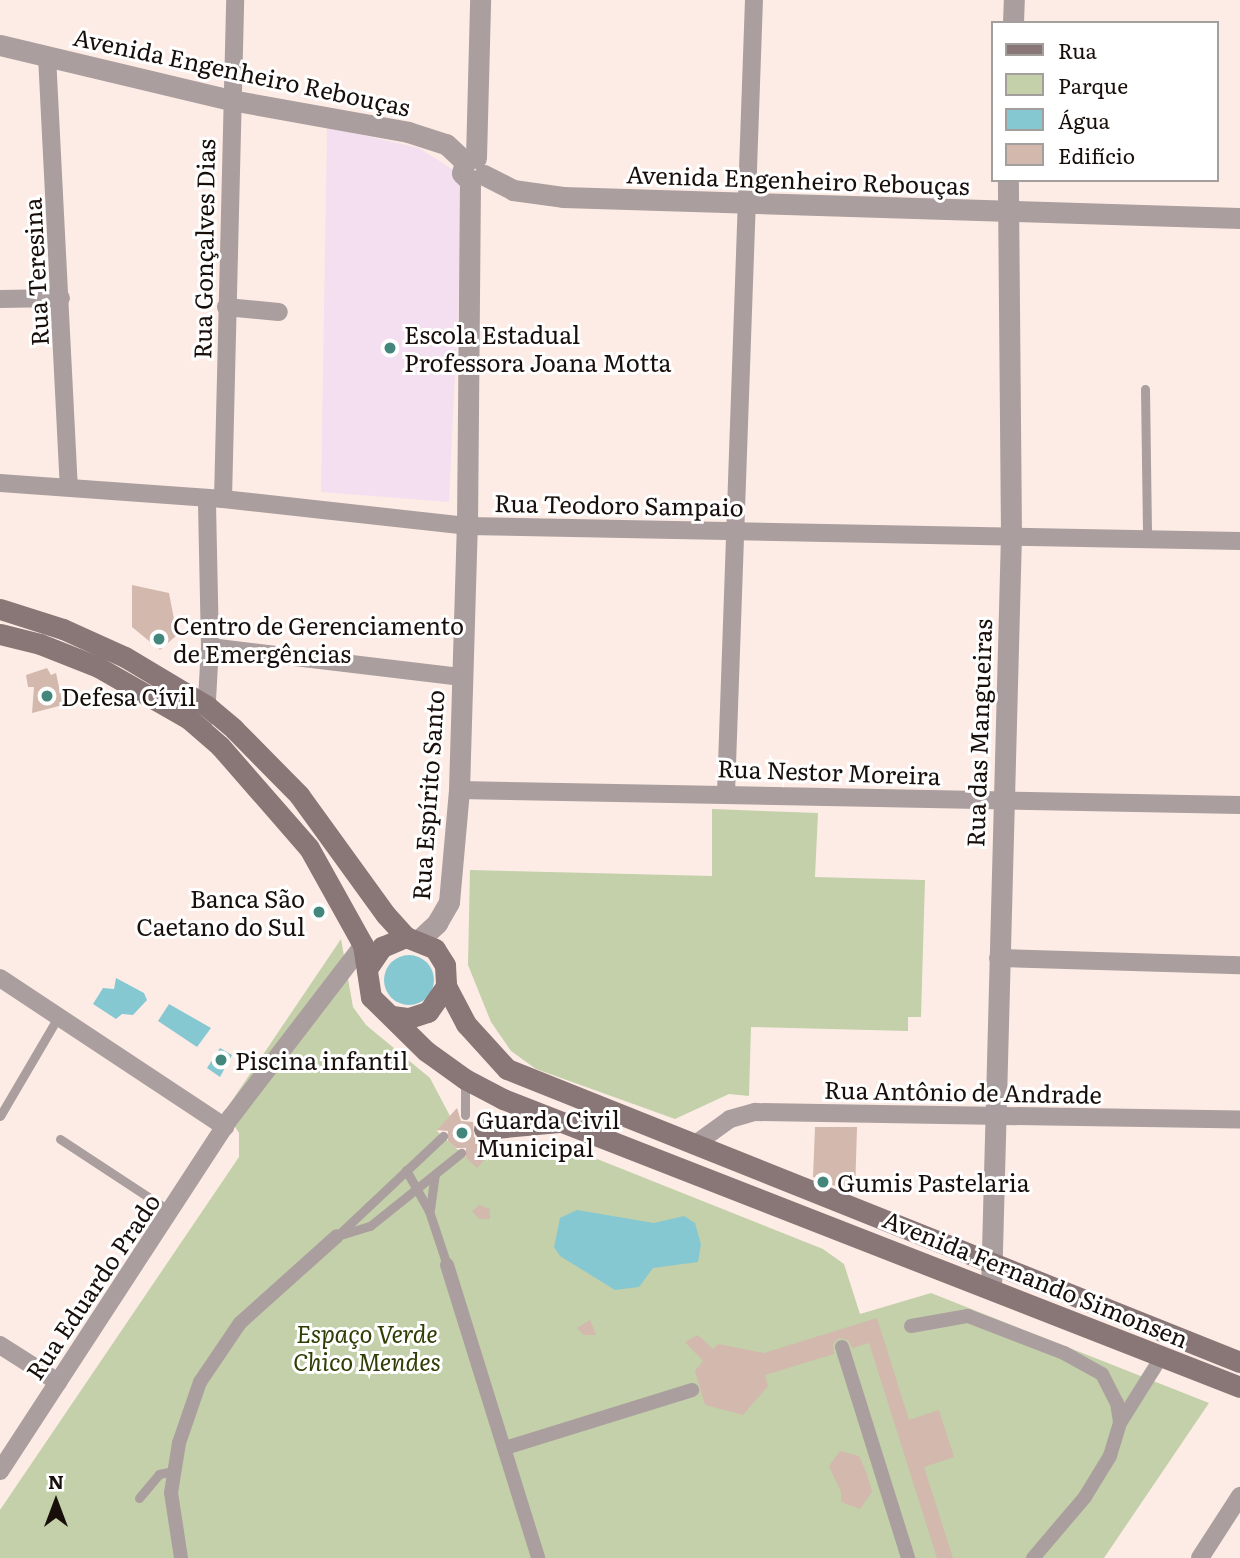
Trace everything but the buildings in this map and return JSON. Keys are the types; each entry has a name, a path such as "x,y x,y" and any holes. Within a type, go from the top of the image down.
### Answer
{"main road":[{"name":"Avenida Fernando Simonsen","path":"0,609 64,629 125,657 207,706 299,795 412,939 435,950 445,965 446,986 481,1046 507,1069 1240,1362"},
{"name":"Avenida Fernando Simonsen","path":"0,634 98,667 205,733 302,839 363,945 371,997 426,1051 465,1079 564,1122 1240,1387"},
{"path":"367,969 382,947 412,939"},
{"path":"392,1016 409,1018 428,1012 446,986"},
{"path":"483,1130 564,1122"}],"street":[{"name":"Rua Gonçalves Dias","path":"205,733 226,307 235,0"},
{"name":"Rua Espírito Santo","path":"412,939 437,923 449,902 458,790 480,0"},
{"path":"726,793 738,529 754,0"},
{"path":"1013,21 1014,0"},
{"name":"Avenida Engenheiro Rebouças","path":"0,45 231,100 408,132 446,144 474,169 531,194 747,204 1240,218"},
{"name":"Rua Teresina","path":"47,56 69,486"},
{"name":"Rua das Mangueiras","path":"991,1288 992,1116 1010,536 1008,182"},
{"path":"0,299 61,298"},
{"path":"226,307 279,312"},
{"name":"Rua Teodoro Sampaio","path":"0,483 215,498 467,526 738,529 1240,541"},
{"path":"210,648 462,677"},
{"name":"Rua Nestor Moreira","path":"458,790 726,793 1240,805"},
{"name":"Rua Eduardo Prado","path":"0,1471 225,1127 363,945"},
{"path":"998,958 1240,965"},
{"path":"0,978 225,1127"},
{"name":"Rua Antônio de Andrade","path":"694,1145 730,1119 755,1112 1240,1120"},
{"path":"181,1558 172,1514 173,1471 189,1408 220,1350 277,1285 337,1236"},
{"path":"447,1265 538,1558"},
{"path":"911,1326 968,1316 1063,1353 1102,1374 1117,1403 1119,1423"},
{"path":"0,1345 58,1382"},
{"path":"842,1347 908,1558"},
{"path":"1033,1558 1085,1497 1110,1456 1119,1423 1162,1356"},
{"path":"505,1448 692,1390"},
{"path":"1200,1558 1240,1496"}],"lane":[{"path":"1145,390 1147,539"},
{"path":"0,1116 58,1017"},
{"path":"465,1079 465,1115"},
{"path":"337,1236 443,1136"},
{"path":"60,1139 171,1212"},
{"path":"337,1236 370,1226 461,1153"},
{"path":"405,1170 419,1187 447,1265"},
{"path":"429,1211 435,1175"},
{"path":"139,1498 159,1474 173,1471"}],"shaded area":[{"name":"Escola Estadual Professora Joana Motta","path":"327,127 419,148 452,169 460,183 463,203 449,502 321,492"}],"green space":[{"path":"712,809 818,813 815,877 925,880 921,1017 908,1017 908,1031 751,1027 749,1096 729,1094 675,1119 536,1069 511,1051 491,1022 468,965 470,870 712,876"},
{"name":"Espaço Verde Chico Mendes","path":"341,939 353,1007 366,1025 430,1078 450,1116 437,1131 477,1167 498,1145 557,1143 823,1249 844,1264 860,1314 931,1293 1209,1403 1104,1558 0,1558 0,1510 239,1157 239,1133 225,1111"}],"water":[{"path":"409,955 427,962 434,980 427,998 409,1005 391,998 384,980 391,962"},
{"path":"116,978 144,993 147,1000 133,1015 122,1014 116,1019 93,1004 103,988 114,989"},
{"path":"169,1004 211,1028 197,1047 158,1021"},
{"name":"Piscina infantil","path":"220,1048 232,1055 220,1077 207,1068"},
{"path":"577,1210 654,1223 684,1216 695,1223 701,1244 698,1262 653,1268 639,1287 615,1290 560,1256 554,1247 560,1218"}],"place":[{"name":"Escola Estadual Professora Joana Motta","path":"390,348"},
{"name":"Centro de Gerenciamento de Emergências","path":"159,639"},
{"name":"Defesa Cívil","path":"47,696"},
{"name":"Banca São Caetano do Sul","path":"319,912"},
{"name":"Piscina infantil","path":"221,1060"},
{"name":"Guarda Civil Municipal","path":"462,1133"},
{"name":"Gumis Pastelaria","path":"823,1182"}]}
